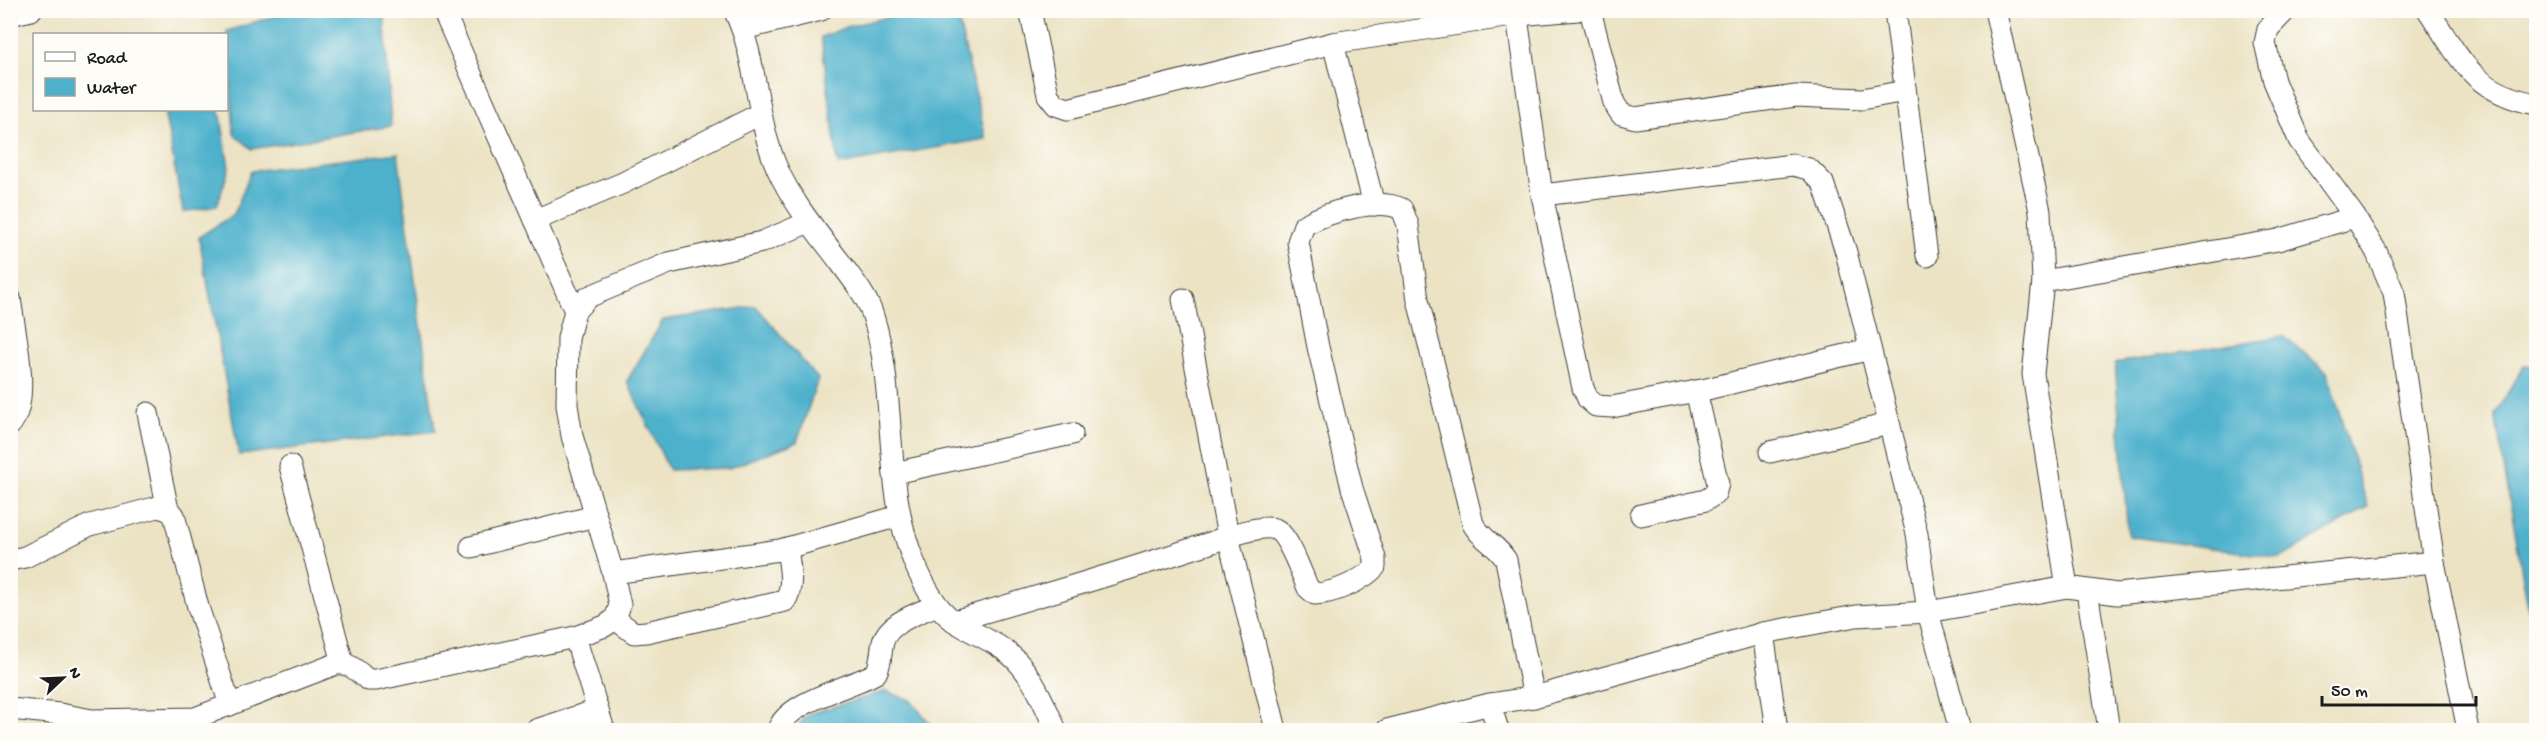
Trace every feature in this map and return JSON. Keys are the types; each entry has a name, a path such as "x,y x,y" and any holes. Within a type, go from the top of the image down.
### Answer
{"street":[{"path":"10,15 32,10"},
{"path":"443,10 575,311"},
{"path":"821,10 739,20 765,135 777,169 809,222 854,281 873,315 881,354 899,516 915,562 936,605 954,621 993,642 1015,659 1034,683 1056,730"},
{"path":"1030,10 1048,95 1056,105 1068,109 1334,43 1517,13 1578,10"},
{"path":"1590,10 1614,103 1621,114 1635,118 1796,96 1862,99 1905,91"},
{"path":"1895,10 1927,256"},
{"path":"1995,10 2038,200 2043,281 2033,374 2077,589 2109,730"},
{"path":"2286,10 2265,20 2265,43 2274,81 2299,140 2355,217 2376,251 2394,293 2434,562 2468,730"},
{"path":"2428,10 2466,69 2488,89 2511,99 2536,104"},
{"path":"1517,13 1542,195 1583,388 1588,399 1596,406 1612,407 1696,391 1870,349"},
{"path":"1334,43 1374,205"},
{"path":"535,220 623,183 760,114"},
{"path":"1542,195 1793,165 1809,169 1823,183 1846,252 1917,534 1928,612 1960,730"},
{"path":"954,621 1083,585 1228,536 1266,528 1275,528 1283,535 1308,588 1315,594 1323,594 1365,578 1375,567 1375,558 1352,488 1331,401 1298,242 1304,225 1321,216 1391,203 1402,209 1408,225 1418,300 1461,478 1478,533 1484,540 1498,548 1506,560 1534,697"},
{"path":"2043,281 2278,240 2355,217"},
{"path":"290,466 344,663 368,680 575,637 605,626 615,619 620,605 614,573 578,461 567,405 568,338 575,311 588,297 669,263 762,242 809,222"},
{"path":"10,298 22,398 17,417 10,425"},
{"path":"1183,299 1228,536 1276,730"},
{"path":"1641,515 1706,500 1715,494 1718,484 1696,391"},
{"path":"148,413 168,510"},
{"path":"1770,452 1889,423"},
{"path":"894,473 1072,434"},
{"path":"10,560 25,557 90,525 158,507 168,510 174,515 198,607 230,705"},
{"path":"471,547 595,516"},
{"path":"614,573 787,548 899,516"},
{"path":"615,619 634,633 646,632 785,601 790,592 791,581 787,548"},
{"path":"1387,730 1490,704 1534,697 1763,633 1856,616 1928,612 2077,589 2117,594 2434,562"},
{"path":"778,730 780,722 797,707 876,673 882,662 883,641 888,633 895,626 936,605"},
{"path":"1763,633 1777,730"},
{"path":"575,637 604,730"},
{"path":"10,709 103,720 172,719 212,722 230,705 344,663"},
{"path":"1490,704 1498,730"},
{"path":"536,730 597,710"}],"water":[{"path":"293,10 384,11 391,126 252,149 234,134 227,31"},
{"path":"914,11 951,11 957,14 986,139 838,165 821,37 849,26"},
{"path":"164,111 220,111 229,168 217,206 183,212"},
{"path":"398,153 435,431 239,455 199,237 234,214 251,171"},
{"path":"756,306 818,379 797,442 729,468 669,470 627,381 663,320"},
{"path":"2283,336 2327,372 2368,507 2281,558 2128,536 2115,363"},
{"path":"2536,365 2536,654 2495,414 2524,366"},
{"path":"886,691 910,700 936,730 795,730 808,714"}]}
